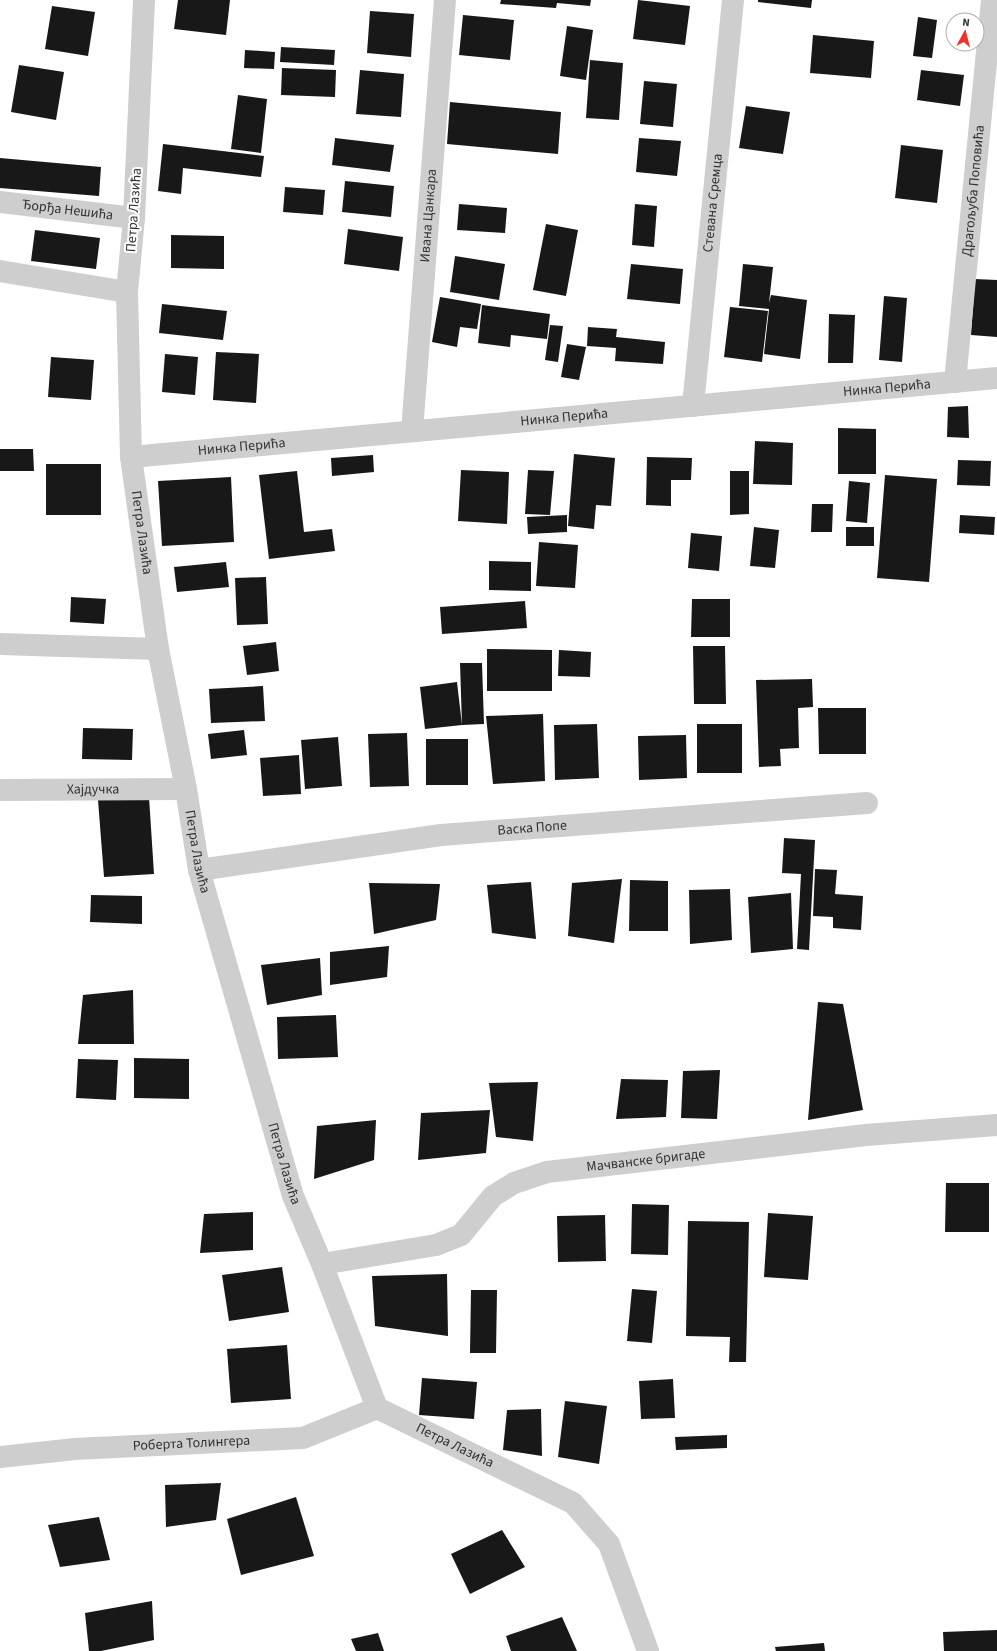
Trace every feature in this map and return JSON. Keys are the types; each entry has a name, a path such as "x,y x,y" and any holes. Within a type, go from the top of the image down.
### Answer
{"street":[{"name":"Петра Лазића","path":"144,0 134,218 128,292 131,457 158,649 186,789 199,870 293,1196 322,1264 377,1408 573,1503 609,1544 648,1651"},
{"name":"Ивана Цанкара","path":"412,431 445,0"},
{"name":"Стевана Сремца","path":"694,406 733,0"},
{"name":"Драгољуба Поповића","path":"955,382 992,0"},
{"name":"Ђорђа Нешића","path":"0,202 134,218"},
{"path":"0,270 128,292"},
{"name":"Нинка Перића","path":"131,457 997,378"},
{"path":"0,644 158,649"},
{"name":"Хајдучка","path":"0,790 186,789"},
{"name":"Васка Попе","path":"199,870 440,835 867,803"},
{"name":"Мачванске бригаде","path":"322,1264 436,1245 461,1235 493,1196 514,1183 547,1172 866,1135 997,1125"},
{"name":"Роберта Толингера","path":"0,1458 75,1449 303,1438 377,1408"}],"building":[{"path":"178,0 230,0 226,35 174,29"},
{"path":"501,0 591,0 590,6 557,3 556,8 500,4"},
{"path":"638,0 690,6 685,45 633,39"},
{"path":"758,0 812,0 811,8 758,2"},
{"path":"52,6 95,12 88,56 45,49"},
{"path":"370,11 414,14 411,57 367,53"},
{"path":"463,15 514,20 510,60 459,55"},
{"path":"918,17 937,20 932,58 913,56"},
{"path":"567,26 593,30 586,80 560,76"},
{"path":"813,35 874,41 871,78 810,73"},
{"path":"281,47 335,50 334,65 280,62"},
{"path":"245,50 275,52 274,69 244,68"},
{"path":"590,60 623,63 619,120 586,118"},
{"path":"19,65 64,72 56,120 11,112"},
{"path":"282,68 336,70 335,97 281,95"},
{"path":"360,70 404,74 401,117 356,114"},
{"path":"921,70 964,75 960,106 917,100"},
{"path":"644,81 677,84 673,127 640,124"},
{"path":"238,95 267,99 261,153 231,149"},
{"path":"450,102 561,112 558,154 447,144"},
{"path":"746,106 790,112 783,154 739,148"},
{"path":"335,138 394,145 390,172 332,165"},
{"path":"639,138 681,141 677,176 636,172"},
{"path":"163,144 264,156 261,177 183,168 181,194 158,191"},
{"path":"901,145 943,150 937,203 895,198"},
{"path":"0,158 101,167 99,196 0,188"},
{"path":"345,181 394,186 391,217 342,212"},
{"path":"285,187 325,190 323,215 283,212"},
{"path":"459,204 507,208 505,233 457,230"},
{"path":"635,204 657,206 654,247 632,245"},
{"path":"546,224 578,230 566,296 533,290"},
{"path":"348,229 403,237 399,271 344,264"},
{"path":"35,230 100,238 96,269 31,261"},
{"path":"171,235 224,236 224,269 171,268"},
{"path":"455,256 505,264 499,300 450,292"},
{"path":"631,264 683,269 680,304 627,299"},
{"path":"743,264 773,267 769,303 771,295 807,300 800,359 764,354 769,309 739,306"},
{"path":"975,279 997,280 997,337 971,335"},
{"path":"884,296 907,298 902,362 879,360"},
{"path":"440,297 481,304 477,329 460,327 457,347 432,342"},
{"path":"162,304 227,311 223,340 159,333"},
{"path":"482,305 550,314 547,339 511,335 510,347 478,343"},
{"path":"730,307 768,311 762,362 724,357"},
{"path":"829,314 855,315 853,363 828,363"},
{"path":"550,325 563,326 558,362 545,360"},
{"path":"588,327 617,329 616,337 665,342 663,364 615,361 616,348 587,346"},
{"path":"567,344 586,347 579,380 561,377"},
{"path":"216,352 259,354 256,403 213,400"},
{"path":"165,354 198,357 195,395 162,392"},
{"path":"51,357 94,360 91,400 48,397"},
{"path":"968,406 969,438 947,437 948,407"},
{"path":"838,428 876,429 876,474 838,474"},
{"path":"755,441 793,443 792,485 753,484"},
{"path":"0,449 33,449 34,471 0,471"},
{"path":"574,454 615,458 611,506 596,505 594,529 568,526"},
{"path":"373,455 374,472 332,476 331,458"},
{"path":"647,457 692,458 691,480 671,480 671,506 646,505"},
{"path":"958,460 991,461 990,486 957,485"},
{"path":"46,464 101,464 101,515 46,515"},
{"path":"461,470 509,472 507,524 458,521"},
{"path":"528,470 554,471 550,515 525,514"},
{"path":"297,471 304,532 332,529 335,551 269,559 259,475"},
{"path":"730,471 749,471 749,514 730,515"},
{"path":"885,475 937,479 929,582 877,578"},
{"path":"231,477 234,542 162,546 158,481"},
{"path":"849,481 870,483 867,523 846,521"},
{"path":"812,504 833,504 832,532 811,532"},
{"path":"567,515 567,532 528,534 527,517"},
{"path":"960,515 995,517 994,535 959,533"},
{"path":"754,527 779,530 775,568 750,566"},
{"path":"846,527 874,527 874,546 846,546"},
{"path":"691,533 722,536 719,571 688,568"},
{"path":"539,542 578,545 575,588 536,586"},
{"path":"489,561 531,562 531,591 489,590"},
{"path":"226,562 229,587 177,592 174,567"},
{"path":"266,577 268,624 237,625 235,578"},
{"path":"71,597 106,599 104,624 70,622"},
{"path":"692,599 730,599 730,637 691,637"},
{"path":"525,601 527,628 442,634 440,607"},
{"path":"276,642 279,671 247,675 243,646"},
{"path":"693,646 725,646 726,704 694,704"},
{"path":"487,649 552,650 552,691 487,691"},
{"path":"559,650 591,652 590,677 558,676"},
{"path":"460,663 482,663 484,724 462,725"},
{"path":"812,679 813,707 798,708 799,748 780,749 781,766 759,767 756,680"},
{"path":"457,682 462,725 425,729 420,687"},
{"path":"263,686 265,721 211,723 209,689"},
{"path":"818,708 866,708 866,754 819,754"},
{"path":"543,714 545,781 493,784 486,716"},
{"path":"597,724 599,778 555,780 554,725"},
{"path":"697,724 742,724 742,773 697,773"},
{"path":"83,728 133,729 132,760 82,759"},
{"path":"244,730 247,755 211,759 208,734"},
{"path":"407,733 409,786 370,787 368,734"},
{"path":"686,735 687,778 639,780 638,736"},
{"path":"338,737 342,786 305,789 301,740"},
{"path":"426,739 468,739 468,785 426,785"},
{"path":"299,755 301,794 263,796 260,758"},
{"path":"149,797 154,874 104,877 98,800"},
{"path":"784,838 815,840 809,950 797,949 801,874 782,873"},
{"path":"815,869 837,870 835,894 863,896 861,930 833,928 833,917 813,916"},
{"path":"622,879 614,943 568,936 572,883"},
{"path":"630,880 668,881 668,931 629,931"},
{"path":"531,882 536,939 492,933 487,885"},
{"path":"369,883 440,884 436,920 374,934"},
{"path":"730,889 732,940 690,944 689,890"},
{"path":"791,893 793,949 751,953 748,897"},
{"path":"91,895 142,896 142,924 90,922"},
{"path":"389,946 387,977 330,985 330,952"},
{"path":"320,958 322,995 267,1005 261,965"},
{"path":"133,990 134,1044 78,1044 83,995"},
{"path":"818,1002 843,1004 863,1110 808,1120"},
{"path":"336,1015 338,1057 278,1059 277,1017"},
{"path":"134,1058 189,1059 189,1099 134,1098"},
{"path":"78,1059 118,1060 116,1100 76,1098"},
{"path":"720,1070 717,1119 681,1118 683,1071"},
{"path":"621,1079 668,1080 666,1117 616,1119"},
{"path":"538,1082 533,1141 496,1137 489,1083"},
{"path":"490,1110 486,1153 418,1160 421,1113"},
{"path":"376,1120 374,1160 314,1179 317,1126"},
{"path":"946,1183 989,1183 989,1232 945,1232"},
{"path":"632,1204 669,1205 668,1255 631,1254"},
{"path":"253,1212 253,1250 200,1253 204,1214"},
{"path":"768,1213 813,1216 808,1280 764,1277"},
{"path":"605,1215 606,1261 558,1262 557,1216"},
{"path":"688,1221 749,1222 746,1362 729,1362 730,1337 686,1336"},
{"path":"282,1267 289,1312 229,1321 222,1275"},
{"path":"447,1274 448,1336 375,1326 372,1276"},
{"path":"632,1289 657,1291 652,1343 627,1341"},
{"path":"471,1290 497,1290 496,1353 470,1353"},
{"path":"287,1345 291,1399 231,1403 227,1349"},
{"path":"422,1378 477,1382 474,1419 419,1415"},
{"path":"673,1379 675,1418 641,1419 639,1381"},
{"path":"565,1401 607,1406 599,1464 558,1457"},
{"path":"541,1409 542,1456 503,1450 507,1410"},
{"path":"727,1435 727,1448 676,1450 675,1437"},
{"path":"221,1483 216,1520 166,1527 165,1485"},
{"path":"296,1497 314,1556 241,1575 227,1519"},
{"path":"99,1517 110,1560 60,1567 48,1525"},
{"path":"502,1530 525,1567 470,1594 451,1554"},
{"path":"152,1601 154,1640 101,1651 89,1651 85,1613"},
{"path":"562,1617 577,1651 511,1651 506,1636"},
{"path":"997,1630 997,1651 944,1651 943,1632"},
{"path":"378,1633 384,1651 356,1651 351,1639"},
{"path":"824,1643 825,1651 776,1651 775,1647"}]}
